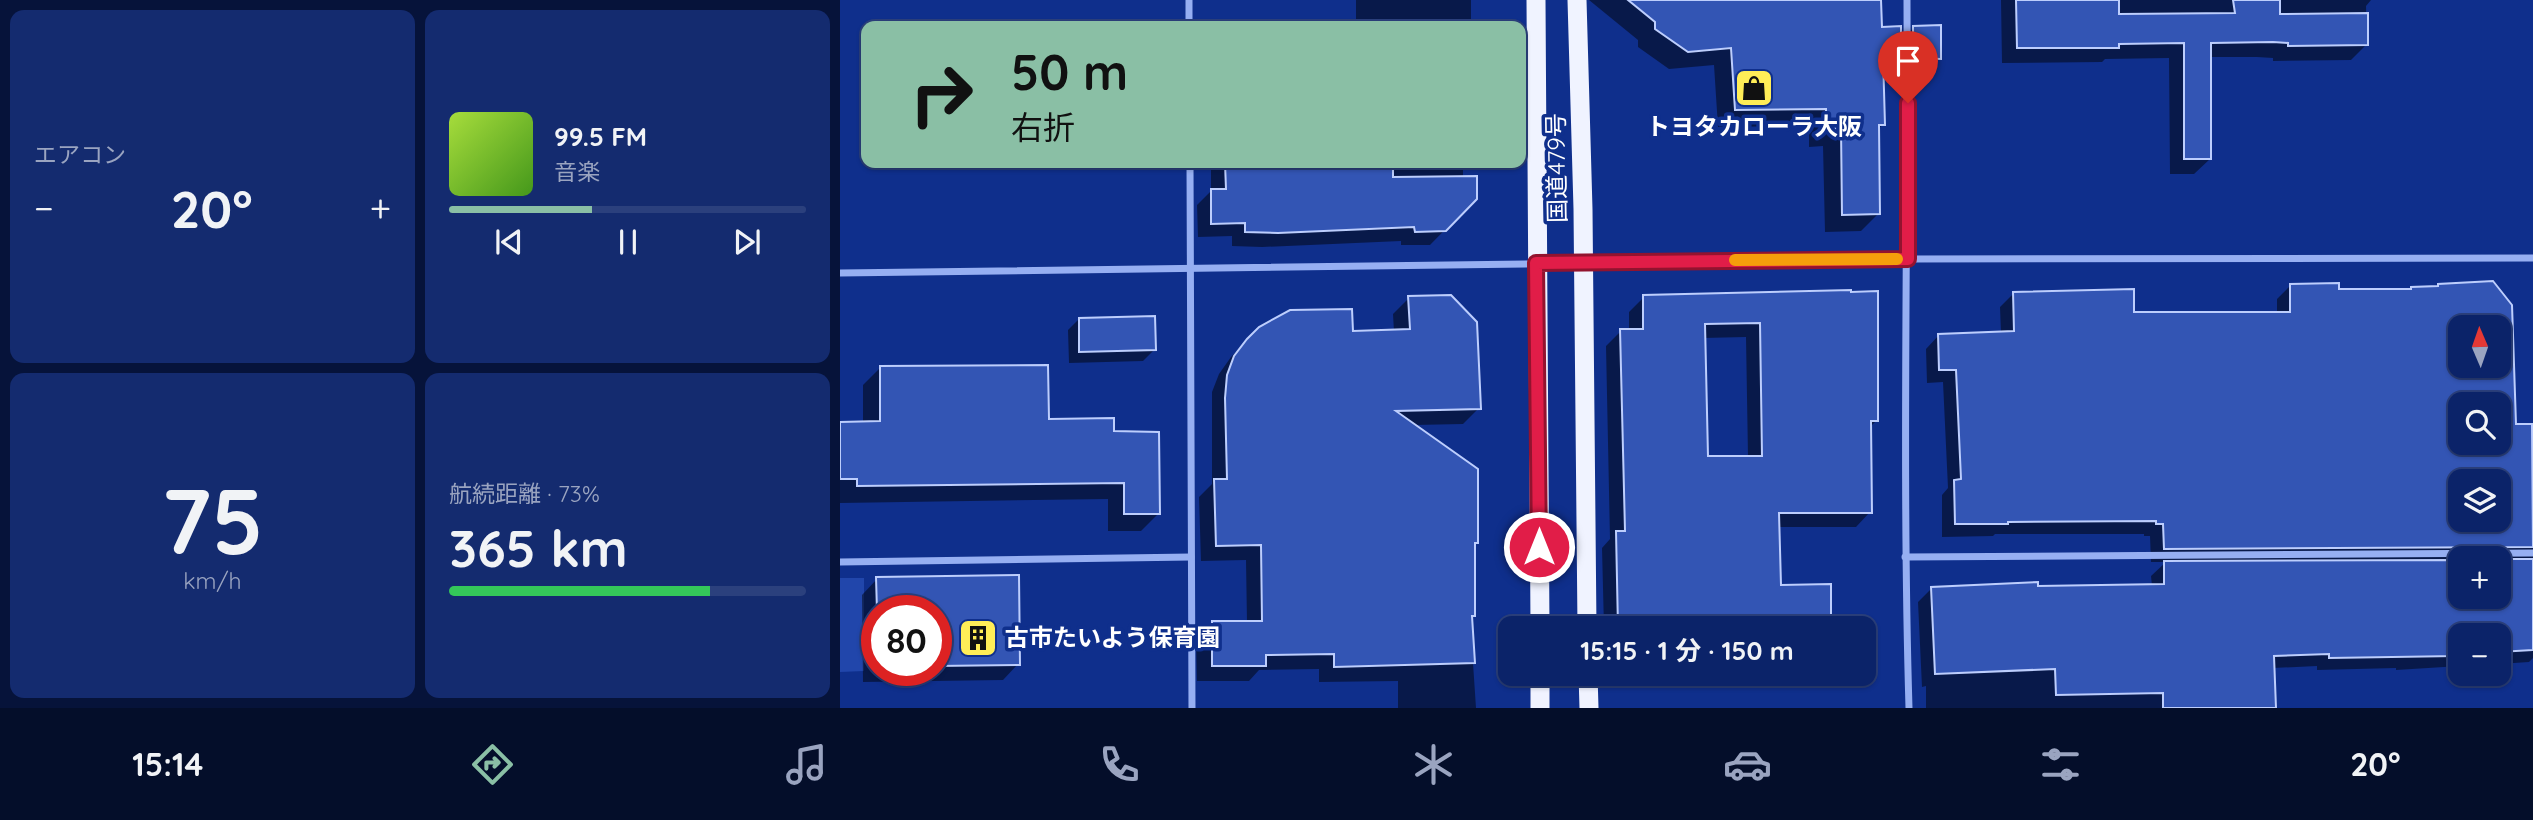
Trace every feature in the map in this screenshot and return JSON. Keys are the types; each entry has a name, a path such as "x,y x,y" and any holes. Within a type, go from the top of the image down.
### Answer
{"highway":[{"name":"国道479号","path":"1535,0 1540,616"},
{"name":"国道479号","path":"1577,0 1584,262 1587,616"},
{"path":"1540,686 1540,708"},
{"path":"1588,686 1589,708"}],"street":[{"path":"1189,0 1189,21"},
{"path":"1907,0 1905,557 1909,708"},
{"path":"1191,168 1192,708"},
{"path":"840,273 1908,259 2533,258"},
{"path":"1905,557 2533,553"},
{"path":"840,562 1191,558"}],"shaded area":[{"path":"840,578 864,578 864,595 861,595 861,671 840,672"}],"building":[{"path":"1628,0 1881,0 1882,27 1901,26 1901,57 1883,56 1885,125 1879,125 1880,214 1842,215 1841,128 1826,130 1826,109 1735,110 1731,48 1688,52 1655,29 1655,22"},
{"path":"2016,0 2119,0 2119,14 2235,13 2233,0 2280,0 2280,14 2368,13 2368,45 2211,43 2211,159 2184,159 2184,43 2119,44 2119,48 2017,48"},
{"path":"1941,25 1941,59 1913,58 1913,26"},
{"path":"1225,168 1393,168 1393,177 1477,176 1477,199 1446,231 1415,232 1414,227 1245,232 1245,223 1211,224 1211,189 1226,189"},
{"path":"2493,281 2512,305 2516,424 2532,424 2533,547 2164,549 2163,524 2156,524 2156,521 1955,524 1954,480 1961,479 1956,370 1939,370 1938,334 2014,331 2013,292 2134,289 2134,312 2290,312 2290,284 2339,283 2339,289 2411,289"},
{"path":"1878,291 1878,421 1871,421 1872,513 1779,513 1781,585 1831,584 1831,615 1618,616 1616,531 1625,531 1620,329 1643,329 1643,295","holes":["1760,323 1762,456 1708,456 1705,324"]},
{"path":"1451,295 1477,322 1481,409 1396,411 1478,469 1478,543 1475,543 1475,616 1472,616 1475,663 1334,667 1334,654 1266,655 1266,666 1212,666 1212,621 1262,621 1261,545 1216,546 1214,479 1227,479 1225,398 1227,375 1234,356 1259,327 1290,310 1352,309 1353,331 1410,329 1408,296"},
{"path":"1155,316 1156,350 1079,352 1079,318"},
{"path":"1048,365 1049,419 1114,418 1114,431 1159,432 1160,514 1124,514 1124,483 857,486 857,479 840,479 840,422 880,421 880,366"},
{"path":"2511,559 2533,559 2533,650 2511,651 2511,623 2448,623 2448,656 2274,656 2276,708 2163,708 2163,693 2056,695 2055,669 1935,674 1931,587 2038,582 2038,586 2164,584 2164,561 2448,560 2448,609 2511,609"},
{"name":"古市たいよう保育園","path":"1019,575 1020,665 952,666 952,595 877,595 876,577"}],"slow traffic":[{"path":"1735,260 1897,259"}],"place":[{"name":"トヨタカローラ大阪","path":"1754,88"},
{"name":"古市たいよう保育園","path":"978,638"}],"route":[{"path":"1539,547 1536,263 1908,259 1908,103"}]}
